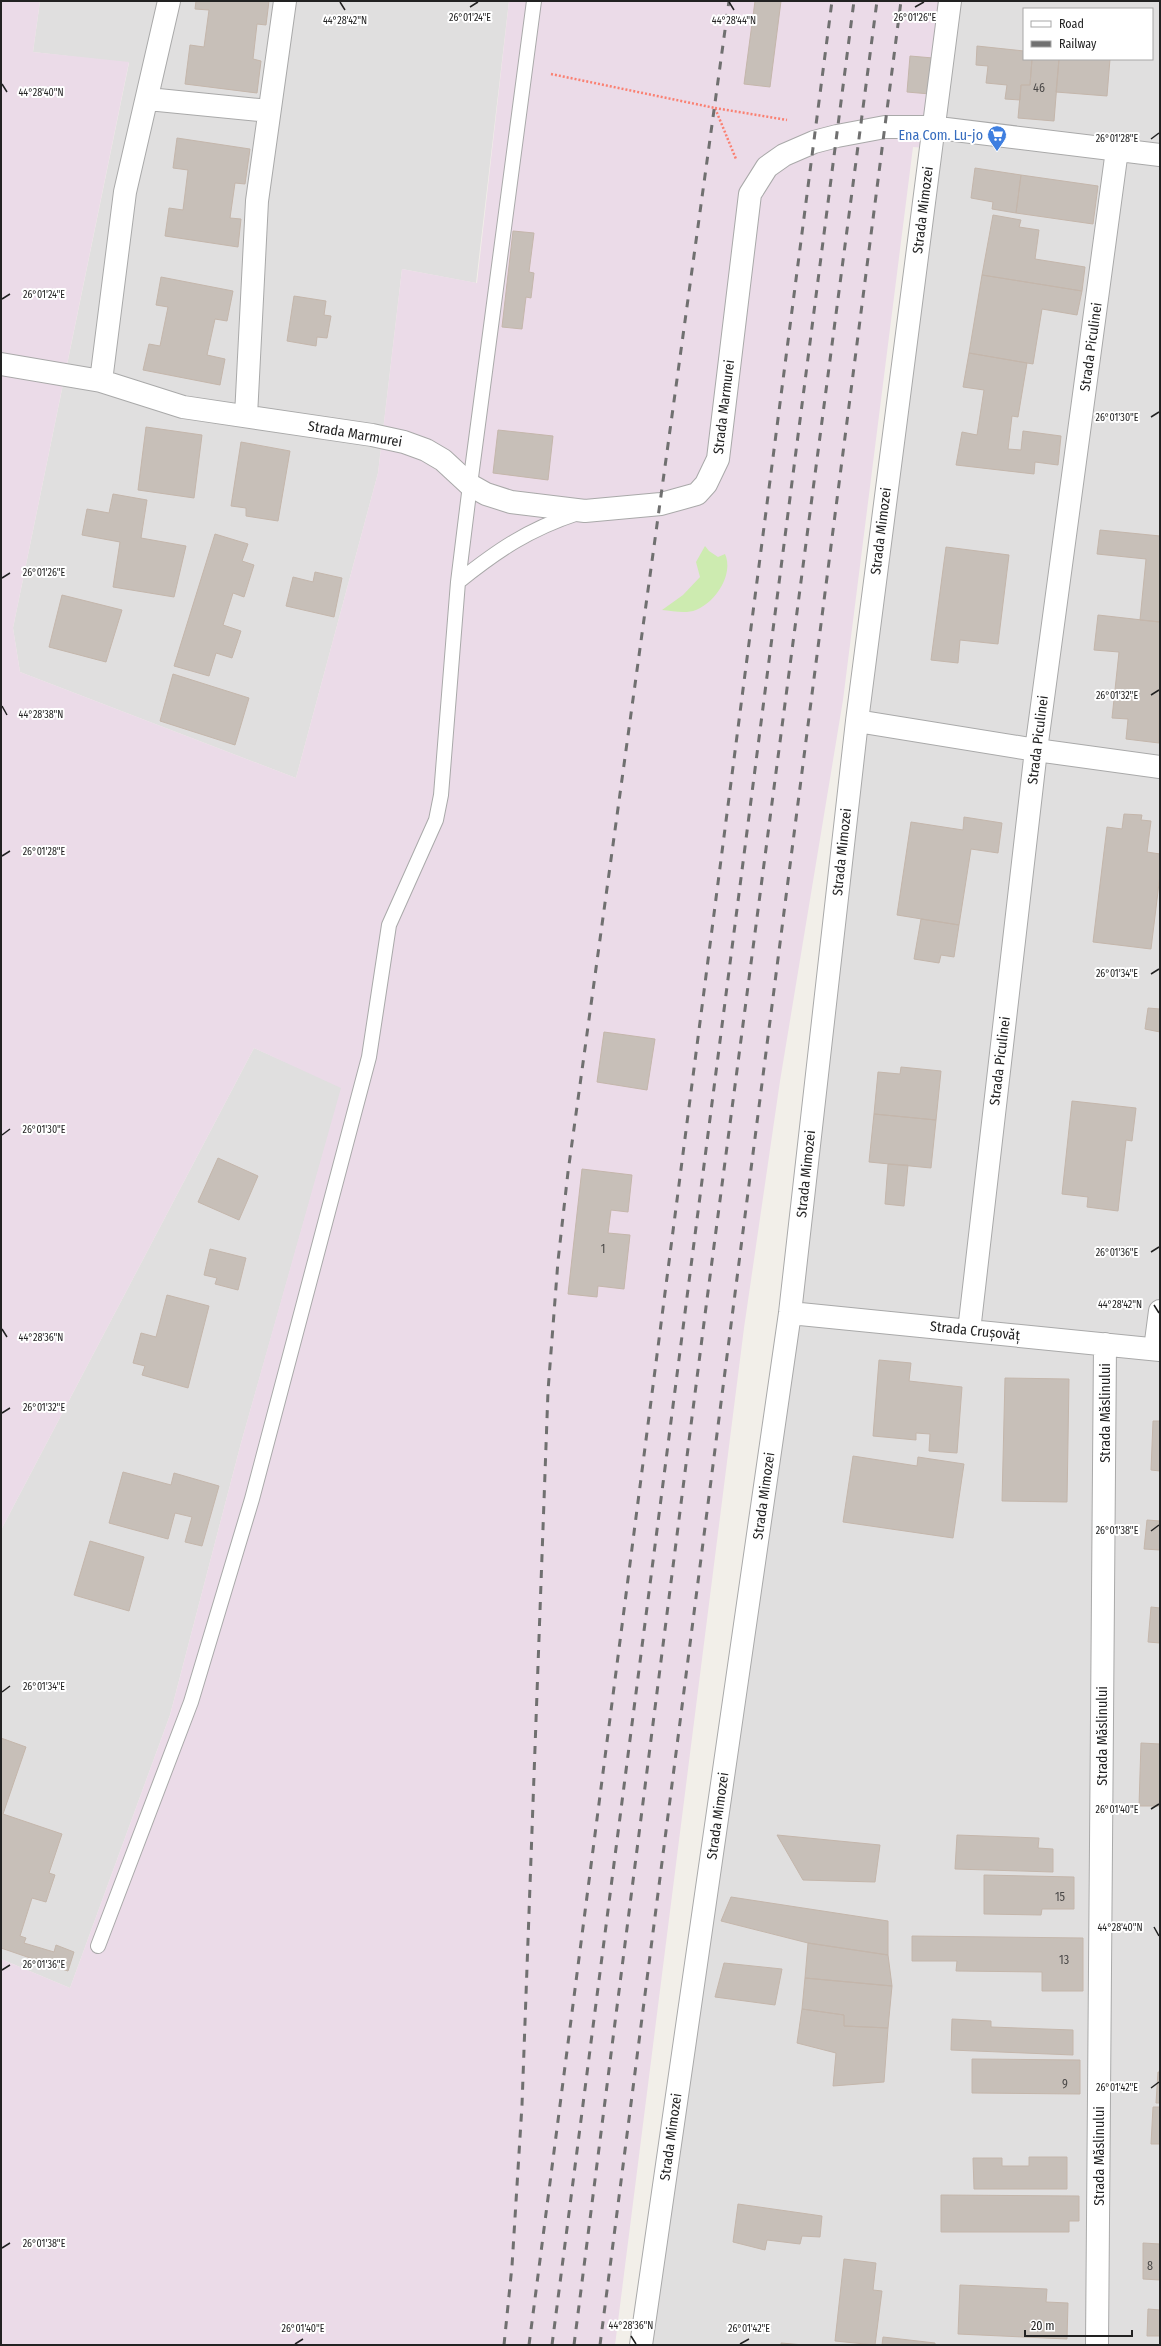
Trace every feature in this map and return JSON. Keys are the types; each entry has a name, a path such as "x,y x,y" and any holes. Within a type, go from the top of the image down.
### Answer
{"street":[{"path":"101,380 125,192 148,98 169,1"},
{"path":"246,416 256,201 285,1"},
{"name":"Strada Mimozei","path":"641,2345 790,1313 857,721 950,1"},
{"path":"148,98 269,111"},
{"name":"Strada Marmurei","path":"1,364 101,380 183,407 372,435 404,442 426,450 443,460 470,485 486,494 511,502 585,511 661,504 684,499 697,494 713,471 718,459 750,194 766,167 784,155 814,142 860,130 884,127 934,128 1160,154"},
{"name":"Strada Piculinei","path":"969,1331 1036,750 1117,150"},
{"path":"857,721 1036,750 1160,767"},
{"path":"1158,1349 1160,1311"},
{"name":"Strada Crușovăț","path":"790,1313 1158,1349"},
{"name":"Strada Măslinului","path":"1097,2345 1105,1344"}],"lane":[{"path":"98,1946 191,1702 252,1499 369,1057 389,925 436,820 441,795 458,582 523,68 534,1"},
{"path":"458,582 520,537 545,524 585,511"}],"path":[{"path":"523,68 715,108 750,194"}],"shaded area":[{"path":"1,1 40,1 33,52 129,62 13,628 20,672 296,778 378,473 402,269 477,283 509,1 943,1 926,148 913,147 843,700 780,1081 744,1328 615,2345 1,2345 1,1959 70,1988 170,1715 241,1443 341,1088 254,1048 1,1530"},
{"path":"40,1 509,1 476,283 402,269 378,473 296,778 20,672 13,628 129,63 33,52"},
{"path":"961,1 1160,1 1160,2345 637,2345"},
{"path":"254,1048 342,1087 241,1443 170,1715 70,1988 1,1959 1,1530"}],"green space":[{"path":"705,546 709,551 718,557 725,554 727,562 725,578 716,594 710,601 696,610 679,612 662,610 683,595 700,577 696,562"}],"building":[{"path":"196,1 269,1 266,25 257,24 253,59 261,61 257,93 185,84 190,45 204,47 209,10 195,9"},
{"path":"755,1 781,1 770,87 744,84"},
{"path":"977,46 1023,51 1023,60 1032,60 1030,85 1021,85 1020,100 1005,99 1007,85 986,83 988,66 976,65"},
{"path":"910,56 933,58 930,94 907,92"},
{"path":"1032,60 1059,60 1054,121 1018,118 1021,85 1030,85"},
{"path":"1059,60 1110,60 1107,96 1056,92"},
{"path":"177,138 250,149 245,184 235,183 230,218 241,219 238,247 165,236 169,208 183,210 188,170 173,168"},
{"path":"975,168 1021,175 1016,213 992,209 993,202 971,198"},
{"path":"1021,175 1098,186 1093,224 1016,213"},
{"path":"993,215 1021,220 1019,227 1039,230 1035,259 1085,267 1082,291 982,275"},
{"path":"513,231 534,233 529,272 534,273 531,298 526,297 522,329 502,327"},
{"path":"982,275 1082,291 1077,315 1042,309 1033,364 969,353"},
{"path":"161,277 233,291 227,321 215,319 207,355 225,359 220,385 143,370 149,344 160,346 168,307 156,305"},
{"path":"294,296 326,301 324,315 331,316 327,338 317,337 316,346 287,341"},
{"path":"969,353 1027,363 1018,417 1012,416 1008,449 1021,450 1023,431 1061,436 1058,465 1035,462 1034,474 956,465 962,432 977,435 984,390 963,387"},
{"path":"146,427 202,435 194,498 138,490"},
{"path":"498,430 553,436 548,480 493,473"},
{"path":"241,442 290,451 278,521 246,516 246,508 231,506"},
{"path":"113,494 147,500 141,538 186,546 174,597 113,587 120,542 82,535 87,509 109,513"},
{"path":"1100,530 1160,536 1160,622 1140,620 1146,559 1097,554"},
{"path":"215,534 248,544 242,561 254,565 244,597 233,593 223,625 241,631 232,658 216,653 209,676 174,666"},
{"path":"946,547 1009,555 998,644 960,640 958,663 931,660"},
{"path":"315,572 342,578 334,617 286,606 293,577 313,582"},
{"path":"62,595 122,610 106,662 49,647"},
{"path":"1098,615 1160,622 1159,743 1126,739 1128,719 1112,718 1119,652 1094,650"},
{"path":"173,674 249,698 235,745 160,721"},
{"path":"1124,814 1142,815 1141,820 1151,821 1147,852 1160,854 1160,875 1151,949 1093,942 1107,827 1122,829"},
{"path":"964,817 1002,823 998,853 971,849 959,925 897,915 911,822 963,830"},
{"path":"921,919 959,925 954,957 941,955 939,963 914,959"},
{"path":"1148,1008 1160,1009 1160,1032 1145,1029"},
{"path":"604,1032 655,1039 647,1090 597,1082"},
{"path":"901,1067 941,1071 936,1120 874,1114 878,1072 900,1074"},
{"path":"1072,1101 1136,1108 1132,1141 1126,1140 1118,1211 1087,1207 1088,1197 1062,1194"},
{"path":"874,1114 936,1120 931,1168 869,1162"},
{"path":"218,1158 258,1176 239,1220 198,1202"},
{"path":"888,1164 908,1165 904,1206 885,1204"},
{"path":"582,1169 632,1175 628,1212 611,1210 608,1233 630,1235 624,1289 598,1286 597,1297 568,1294"},
{"path":"210,1249 246,1258 238,1290 215,1284 217,1278 204,1275"},
{"path":"167,1295 209,1306 188,1388 142,1375 145,1366 133,1363 141,1333 156,1337"},
{"path":"879,1360 911,1363 909,1381 962,1387 957,1453 929,1451 930,1434 916,1433 916,1440 873,1436"},
{"path":"1005,1378 1069,1379 1067,1502 1002,1501"},
{"path":"1153,1421 1160,1421 1160,1471 1151,1470"},
{"path":"853,1456 917,1466 918,1457 964,1464 953,1538 843,1522"},
{"path":"123,1472 171,1485 174,1473 219,1486 202,1546 185,1542 192,1517 175,1513 168,1539 109,1523"},
{"path":"1147,1520 1160,1521 1160,1550 1144,1549"},
{"path":"90,1541 144,1557 129,1611 74,1595"},
{"path":"1151,1607 1160,1608 1160,1643 1148,1642"},
{"path":"1,1738 26,1747 3,1814 62,1834 49,1873 55,1875 46,1902 32,1898 20,1936 26,1938 24,1943 54,1952 56,1945 74,1952 68,1971 1,1948"},
{"path":"1141,1743 1160,1744 1160,1806 1139,1806"},
{"path":"777,1835 880,1845 875,1882 803,1880"},
{"path":"957,1835 1039,1838 1038,1848 1053,1849 1053,1872 955,1869"},
{"path":"984,1875 1074,1877 1074,1909 1042,1909 1041,1915 984,1914"},
{"path":"731,1897 888,1921 888,1955 808,1943 721,1921"},
{"path":"912,1936 1083,1938 1083,1991 1042,1991 1042,1972 956,1971 957,1961 912,1961"},
{"path":"808,1943 888,1955 892,1986 805,1978"},
{"path":"724,1963 782,1969 775,2005 715,1997"},
{"path":"805,1978 892,1986 888,2028 844,2026 844,2015 802,2009"},
{"path":"802,2009 844,2015 844,2026 888,2028 884,2082 833,2086 836,2053 797,2043"},
{"path":"952,2019 991,2021 991,2027 1073,2030 1073,2055 951,2050"},
{"path":"972,2059 1080,2060 1080,2094 972,2093"},
{"path":"1158,2072 1160,2072 1160,2103 1156,2103"},
{"path":"1153,2107 1160,2107 1160,2144 1151,2144"},
{"path":"1029,2157 1067,2157 1067,2189 974,2189 973,2158 1002,2158 1002,2166 1029,2166"},
{"path":"941,2195 1079,2196 1079,2221 1069,2221 1069,2232 941,2232"},
{"path":"738,2204 822,2216 820,2237 802,2236 800,2244 767,2240 765,2250 733,2242"},
{"path":"1143,2243 1160,2244 1160,2280 1143,2279"},
{"path":"844,2259 876,2263 873,2290 882,2291 875,2345 835,2341"},
{"path":"960,2285 1047,2289 1046,2302 1068,2303 1067,2339 958,2334"},
{"path":"1148,2309 1160,2310 1160,2336 1147,2336"},
{"path":"883,2337 935,2343 935,2345 882,2345"},
{"path":"781,2343 804,2345 781,2345"}],"railway":[{"path":"504,2345 512,2266 522,2105 548,1391 558,1261 568,1172 729,1"},
{"path":"529,2345 832,1"},
{"path":"552,2345 854,1"},
{"path":"574,2345 706,1307 877,1"},
{"path":"600,2345 901,1"}],"place":[{"name":"Ena Com. Lu-jo","path":"997,152"}]}
